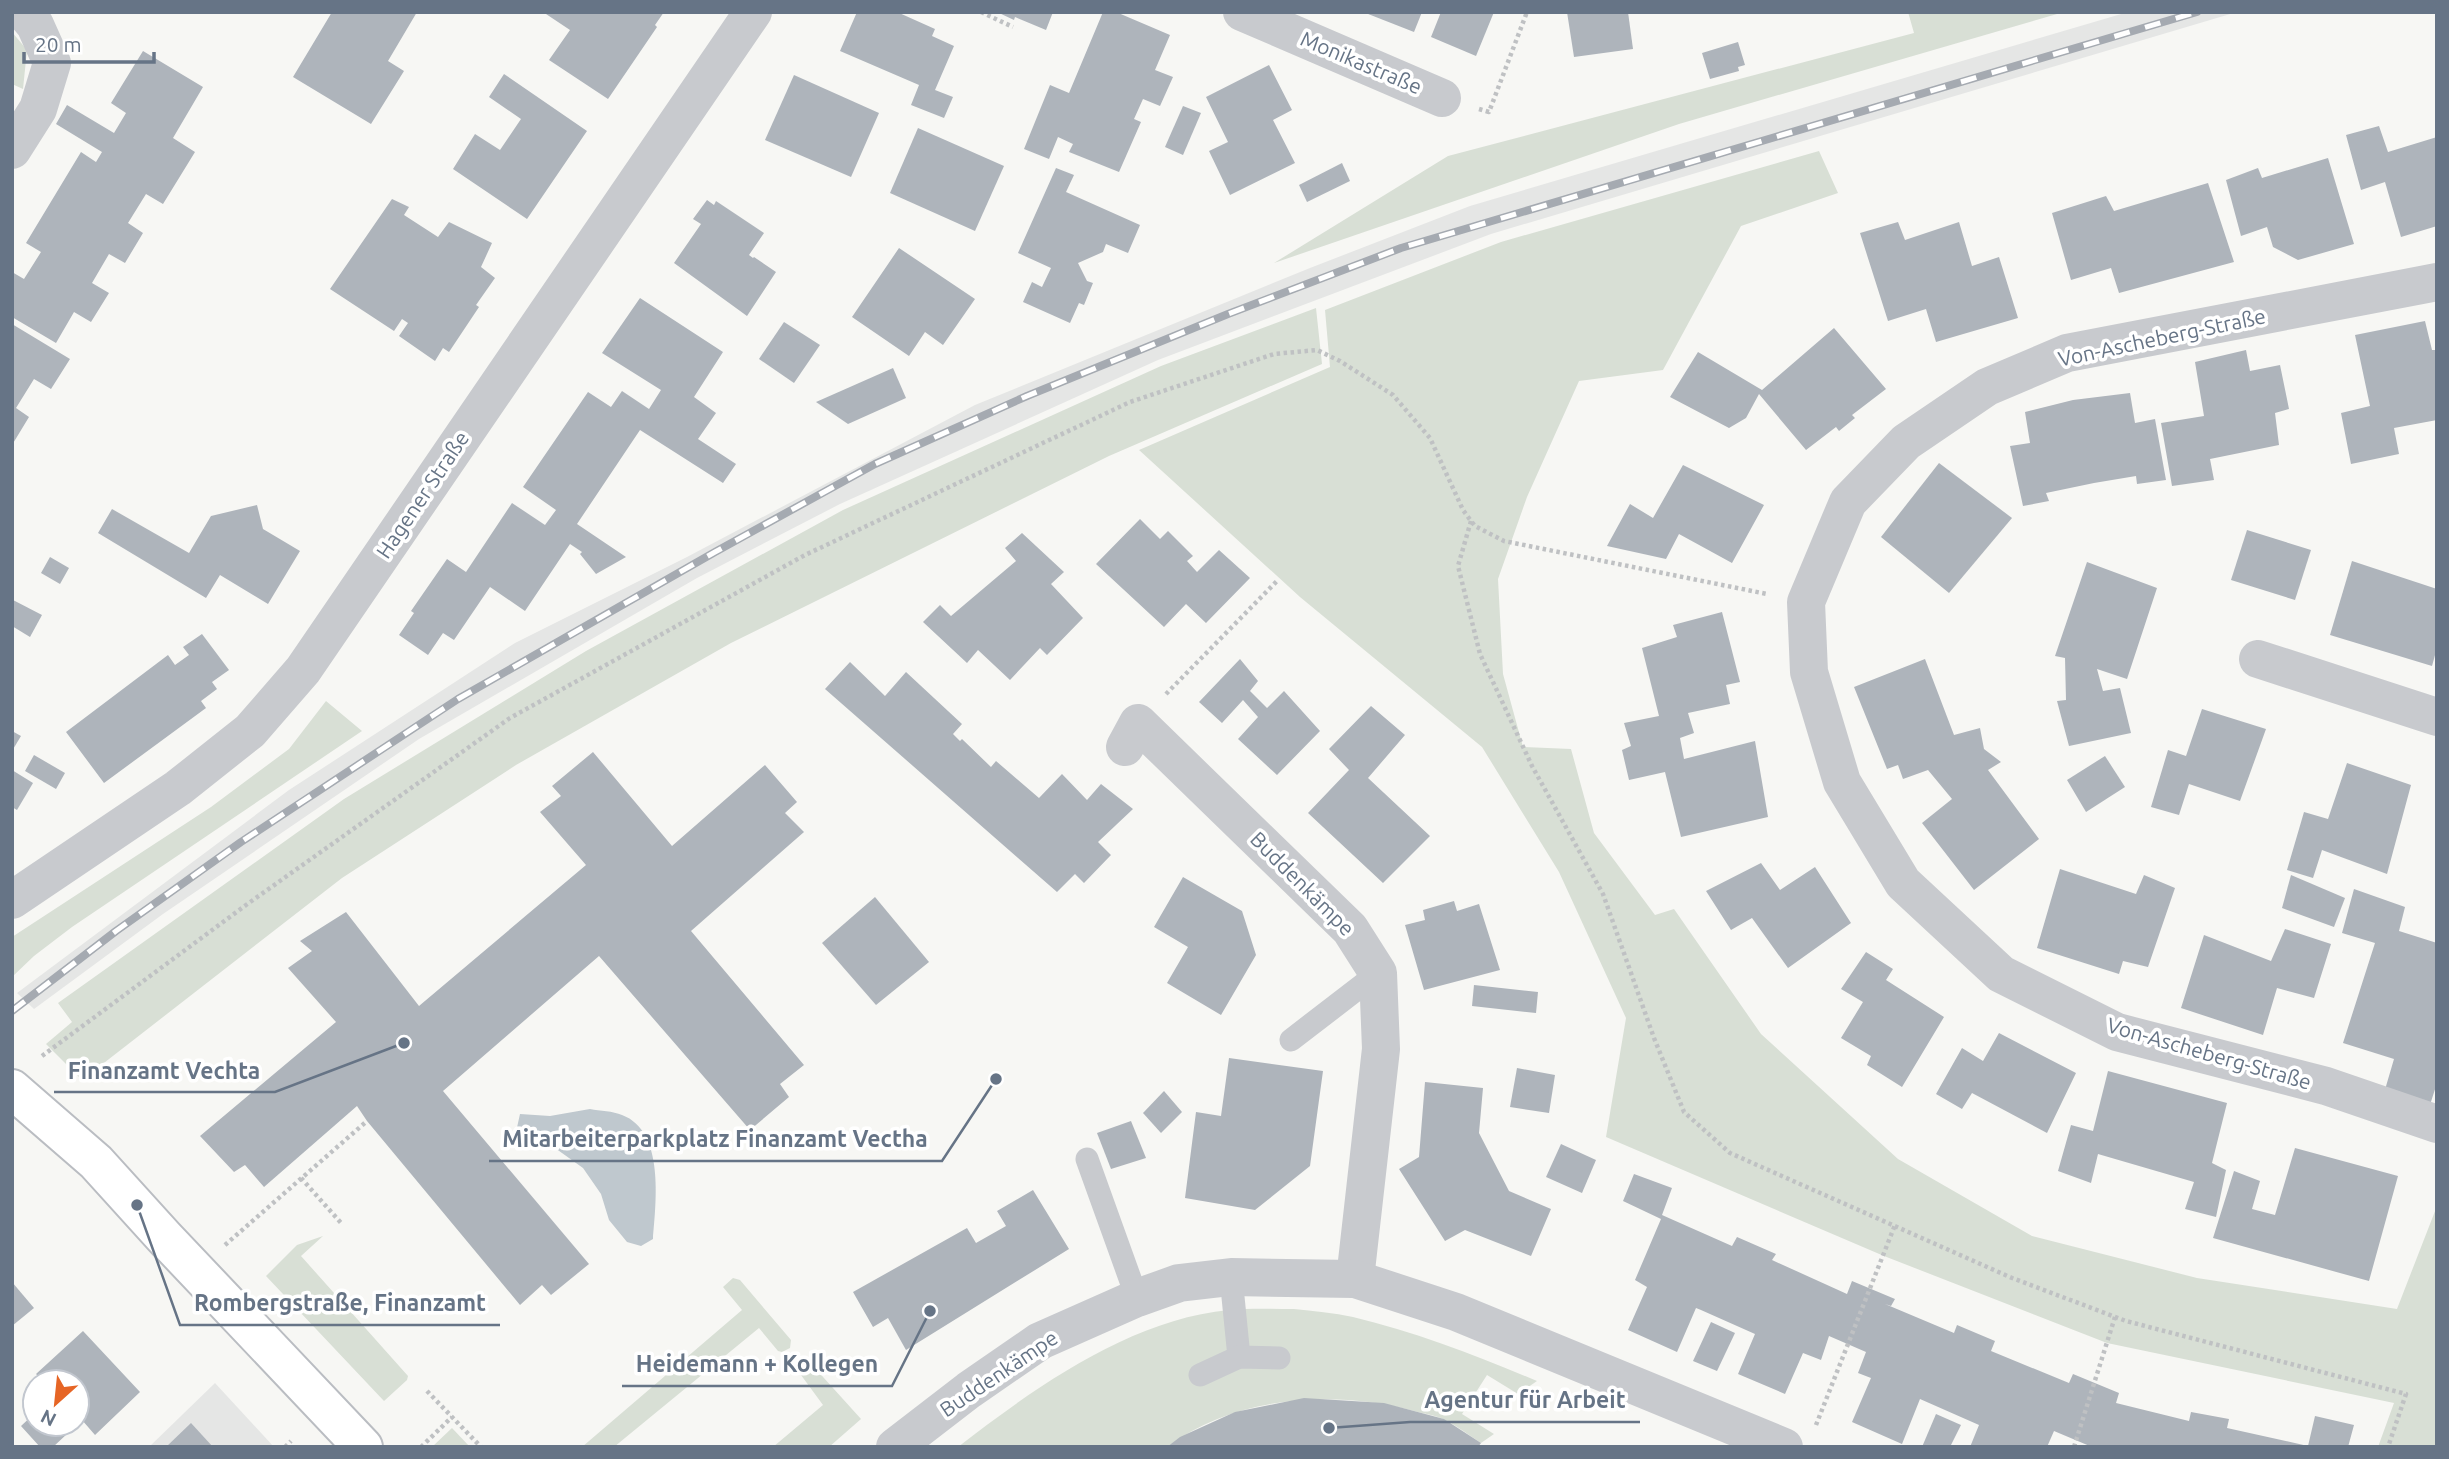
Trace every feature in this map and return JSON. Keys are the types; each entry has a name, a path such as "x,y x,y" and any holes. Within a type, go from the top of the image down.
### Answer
{"main road":[{"path":"12,1089 96,1162 363,1447"}],"street":[{"path":"12,150 38,109 52,63 35,25 24,12"},
{"name":"Hagener Straße","path":"12,900 178,788 250,731 303,670 753,12"},
{"name":"Monikastraße","path":"1242,12 1442,98"},
{"name":"Von-Ascheberg-Straße","path":"2437,282 2067,353 1987,387 1906,442 1848,502 1806,602 1809,672 1842,782 1903,883 2001,974 2117,1032 2326,1086 2437,1124"},
{"path":"2258,659 2437,717"},
{"name":"Buddenkämpe","path":"1131,735 1350,929 1378,973"},
{"path":"1355,1279 1381,1049 1378,973"},
{"name":"Buddenkämpe","path":"895,1447 969,1390 1040,1341 1137,1298 1179,1283 1231,1277 1355,1279 1457,1312 1799,1439"}],"lane":[{"path":"1291,1040 1378,973"},
{"path":"1087,1159 1137,1298"},
{"path":"1231,1277 1239,1357"},
{"path":"1200,1375 1239,1357 1279,1358"}],"path":[{"path":"981,12 1013,27"},
{"path":"1442,98 1489,111 1527,12"},
{"path":"42,1056 246,905 510,718 805,555 1130,402 1274,354 1317,350 1340,361 1393,396 1430,438 1463,510 1471,521 1475,526 1504,541 1806,602"},
{"path":"1471,521 1458,566 1480,654 1532,766 1602,894 1684,1112 1730,1153 2012,1278 2115,1317 2406,1394 2388,1447"},
{"path":"1131,735 1278,580"},
{"path":"196,1271 367,1121"},
{"path":"300,1178 342,1224"},
{"path":"1799,1439 1895,1226"},
{"path":"2074,1447 2115,1317"},
{"path":"427,1391 481,1447"},
{"path":"421,1447 452,1417"},
{"path":"285,1447 291,1441"}],"shaded area":[{"path":"1908,12 2064,12 1679,124 1274,263 1448,156 1914,33"},
{"path":"2128,12 2237,12 1491,234 1158,360 840,504 697,578 419,739 163,914 34,1009 17,993 289,790 515,643 687,557 975,405 1310,268 1470,206"},
{"path":"12,32 27,50 23,89 12,84"},
{"path":"1819,151 1838,193 1741,226 1663,370 1579,381 1527,497 1498,579 1503,674 1523,747 1571,749 1594,833 1655,915 1674,909 1761,1034 1898,1159 2032,1236 2197,1278 2397,1309 2437,1206 2437,1447 2378,1447 2394,1403 2107,1343 1884,1256 1606,1137 1626,1018 1559,872 1482,747 1300,597 1139,450 1330,367 1325,310 1501,242"},
{"path":"1316,308 1322,364 1109,456 731,643 516,765 342,878 82,1080 46,1044 72,1022 58,1003 344,799 586,651 843,510 1161,366"},
{"path":"326,701 362,731 72,927 12,977 12,937 211,807 289,749"},
{"path":"590,1109 622,1115 636,1123 651,1152 656,1188 653,1239 641,1246 627,1242 609,1220 601,1194 583,1168 555,1148 527,1142 516,1132 520,1114 550,1116"},
{"path":"323,1236 301,1256 408,1376 384,1401 266,1276 297,1245"},
{"path":"733,1278 740,1280 791,1340 790,1348 778,1351 759,1328 614,1447 582,1447 742,1310 723,1287"},
{"path":"1294,1309 1353,1317 1400,1330 1537,1381 1518,1394 1487,1375 1462,1414 1494,1434 1481,1443 1450,1422 1434,1416 1383,1404 1318,1399 1254,1407 1194,1430 1167,1447 958,1447 1051,1380 1120,1342 1156,1327 1192,1316 1229,1310"},
{"path":"814,1367 861,1419 829,1447 773,1447 823,1405 801,1375"},
{"path":"215,1383 274,1447 149,1447"},
{"path":"452,1428 470,1447 432,1447"}],"building":[{"path":"332,12 417,12 388,61 404,71 371,124 293,77"},
{"path":"543,12 664,12 655,25 657,27 608,99 549,60 570,30"},
{"path":"857,12 897,12 935,29 932,36 954,46 935,90 953,97 944,118 911,105 919,85 840,51"},
{"path":"997,12 1053,12 1046,30"},
{"path":"1103,12 1116,12 1170,35 1155,70 1173,77 1160,106 1143,99 1134,119 1141,122 1119,172 1069,152 1073,144 1058,137 1049,159 1024,149 1050,85 1069,93"},
{"path":"1363,12 1422,12 1414,32"},
{"path":"1441,12 1494,12 1476,56 1431,37"},
{"path":"1567,12 1628,12 1633,49 1574,57"},
{"path":"1738,42 1745,65 1738,67 1739,71 1710,79 1702,53"},
{"path":"143,51 203,87 173,138 195,152 163,204 146,194 128,223 143,233 125,263 109,254 92,283 109,293 91,322 74,312 56,343 12,317 12,272 24,279 41,252 26,243 81,152 96,162 102,152 56,124 67,105 114,133 126,113 111,103"},
{"path":"1269,65 1292,110 1273,120 1295,163 1230,195 1209,151 1228,142 1206,97"},
{"path":"504,74 587,131 527,219 453,169 475,134 500,150 521,119 489,97"},
{"path":"794,75 879,113 851,177 765,140"},
{"path":"1183,106 1201,113 1183,155 1165,147"},
{"path":"2379,126 2388,152 2437,137 2437,226 2401,237 2385,182 2361,190 2346,135"},
{"path":"918,128 1004,166 975,231 890,193"},
{"path":"2328,158 2354,244 2298,260 2273,247 2267,227 2241,236 2226,180 2258,168 2262,178"},
{"path":"1342,163 1350,181 1307,202 1299,185"},
{"path":"1056,168 1074,175 1066,192 1140,225 1128,253 1106,244 1103,252 1078,263 1087,281 1093,283 1084,305 1079,303 1070,323 1023,302 1032,282 1042,287 1051,268 1018,253"},
{"path":"2208,183 2234,262 2119,293 2111,268 2071,280 2052,213 2106,196 2114,211"},
{"path":"392,199 409,207 404,215 438,237 449,222 492,243 481,267 495,278 449,352 443,348 435,361 399,336 408,323 402,319 394,331 330,289"},
{"path":"707,200 714,205 716,201 764,233 749,255 776,272 747,316 674,263 701,224 693,219"},
{"path":"1898,222 1905,240 1959,222 1972,266 1999,257 2018,318 1936,342 1926,309 1888,321 1860,233"},
{"path":"899,248 975,299 943,345 925,332 909,356 852,317"},
{"path":"640,298 723,352 694,397 716,413 698,439 736,464 723,483 640,430 577,524 626,557 596,574 580,554 582,552 570,544 525,611 490,587 454,640 443,633 428,655 399,635 414,613 411,611 447,559 466,572 512,503 545,525 556,510 523,487 588,392 611,407 622,391 649,409 661,390 602,353"},
{"path":"2425,321 2432,350 2437,350 2437,420 2394,428 2399,454 2351,464 2341,413 2370,406 2355,335"},
{"path":"784,322 820,345 794,383 759,359"},
{"path":"12,324 70,359 51,389 34,379 16,408 29,417 12,445"},
{"path":"1834,328 1886,389 1852,415 1855,418 1839,431 1836,427 1806,450 1759,394 1746,418 1729,428 1670,397 1698,352 1762,390"},
{"path":"2246,350 2250,371 2280,365 2289,409 2275,413 2279,445 2210,459 2214,480 2172,486 2161,423 2204,416 2195,362"},
{"path":"893,368 906,398 848,424 816,402"},
{"path":"2130,393 2135,423 2155,419 2166,480 2137,484 2136,476 2094,483 2046,493 2049,501 2023,506 2010,446 2030,443 2025,412 2073,400"},
{"path":"1939,463 2012,518 1949,593 1881,537"},
{"path":"1683,465 1764,505 1732,563 1679,534 1666,559 1607,546 1630,504 1653,518"},
{"path":"257,505 263,529 300,551 268,604 220,575 206,598 98,533 112,509 189,553 211,516"},
{"path":"1140,519 1160,539 1168,531 1193,556 1187,561 1197,572 1219,550 1250,578 1206,623 1186,604 1164,627 1096,564"},
{"path":"2247,530 2311,550 2295,600 2231,580"},
{"path":"1022,533 1064,572 1051,584 1083,618 1047,655 1040,648 1010,680 978,650 967,663 923,622 940,605 951,616 1016,561 1005,548"},
{"path":"50,557 69,568 60,584 41,573"},
{"path":"2352,561 2437,589 2437,648 2432,666 2330,635"},
{"path":"2087,562 2157,588 2127,679 2097,669 2103,691 2120,688 2131,733 2069,746 2057,701 2066,700 2065,658 2055,656"},
{"path":"13,600 42,615 30,637 12,626"},
{"path":"1722,612 1740,682 1726,685 1730,704 1688,713 1694,733 1680,738 1684,759 1755,741 1768,817 1681,837 1665,772 1629,780 1622,750 1631,746 1624,723 1659,716 1642,648 1677,637 1673,625"},
{"path":"202,634 229,670 212,682 217,689 201,701 206,708 104,783 66,732 168,655 175,665 189,655 183,647"},
{"path":"1240,659 1258,681 1250,691 1267,708 1284,691 1320,731 1277,775 1238,739 1258,717 1243,700 1222,723 1199,702"},
{"path":"1925,659 1954,735 1980,728 1984,749 2001,762 1988,770 2039,839 1974,890 1922,823 1952,799 1928,770 1903,779 1898,765 1887,769 1854,687"},
{"path":"850,662 885,696 906,672 962,724 953,734 960,741 962,739 991,767 996,761 1039,798 1062,774 1087,800 1101,784 1133,809 1098,842 1111,855 1084,883 1075,874 1057,892 825,689"},
{"path":"1371,706 1405,735 1368,778 1430,836 1383,883 1308,813 1349,770 1329,749"},
{"path":"2202,709 2266,729 2240,801 2189,784 2179,815 2151,807 2168,750 2186,756"},
{"path":"12,731 21,736 12,751"},
{"path":"593,752 672,846 765,765 797,802 785,813 804,832 691,931 804,1065 780,1084 789,1097 750,1130 599,956 443,1091 589,1264 551,1295 542,1285 520,1305 357,1106 264,1187 245,1165 234,1172 200,1136 336,1022 288,968 312,951 300,941 346,912 419,1006 586,865 540,812 561,796 552,786"},
{"path":"34,755 65,773 56,789 25,771"},
{"path":"2105,756 2125,787 2086,812 2067,780"},
{"path":"2347,763 2411,785 2387,874 2322,850 2313,878 2287,870 2304,812 2328,819"},
{"path":"12,770 33,783 17,810 12,807"},
{"path":"1761,863 1780,890 1815,867 1851,923 1788,968 1752,918 1731,930 1706,891"},
{"path":"2060,869 2136,894 2144,875 2175,888 2148,967 2123,961 2119,974 2037,948"},
{"path":"2291,875 2345,898 2334,927 2282,908"},
{"path":"1183,877 1242,911 1256,955 1221,1015 1167,983 1188,947 1154,927"},
{"path":"2354,889 2405,907 2399,931 2437,943 2437,1083 2429,1108 2384,1093 2394,1059 2343,1043 2375,943 2342,933"},
{"path":"875,897 929,962 876,1005 822,943"},
{"path":"1454,901 1457,911 1479,904 1500,970 1424,990 1405,925 1425,920 1423,910"},
{"path":"2285,929 2331,944 2314,998 2277,988 2263,1035 2181,1008 2204,935 2271,961"},
{"path":"1866,952 1893,969 1886,980 1944,1017 1902,1087 1867,1065 1871,1056 1841,1038 1863,1002 1841,989"},
{"path":"1474,985 1538,992 1536,1013 1472,1006"},
{"path":"1999,1033 2076,1073 2047,1133 1972,1093 1962,1109 1936,1094 1962,1048 1983,1061"},
{"path":"1229,1058 1323,1071 1310,1166 1255,1210 1185,1198 1196,1112 1221,1116"},
{"path":"1517,1068 1555,1075 1549,1113 1510,1107"},
{"path":"2108,1071 2227,1103 2212,1163 2226,1170 2216,1217 2185,1209 2194,1182 2098,1154 2091,1183 2058,1171 2071,1125 2093,1131"},
{"path":"1425,1082 1483,1088 1479,1133 1509,1191 1551,1209 1531,1256 1465,1230 1445,1241 1399,1169 1419,1157"},
{"path":"1164,1091 1182,1112 1161,1133 1143,1113"},
{"path":"1131,1121 1146,1158 1111,1169 1097,1133"},
{"path":"1561,1144 1596,1160 1582,1193 1546,1177"},
{"path":"2295,1148 2398,1176 2369,1281 2213,1238 2234,1171 2260,1181 2252,1209 2275,1215"},
{"path":"1634,1174 1672,1188 1662,1215 1732,1246 1737,1237 1776,1254 1772,1260 1847,1294 1852,1281 1895,1299 1891,1306 1885,1304 1954,1333 1957,1325 1995,1341 1991,1351 2069,1383 2073,1374 2119,1393 2116,1403 2189,1421 2191,1412 2229,1419 2227,1428 2308,1446 2315,1416 2354,1425 2348,1447 2092,1447 2054,1431 2047,1447 1970,1447 1979,1425 1920,1399 1902,1444 1852,1422 1871,1378 1858,1373 1866,1352 1829,1336 1821,1360 1803,1353 1785,1394 1738,1374 1755,1334 1701,1310 1696,1308 1677,1352 1628,1330 1647,1287 1635,1280 1661,1219 1623,1201"},
{"path":"1033,1190 1069,1249 906,1350 888,1318 873,1327 853,1292 967,1228 976,1243 1006,1226 997,1211"},
{"path":"12,1282 34,1308 12,1326"},
{"path":"1711,1322 1735,1333 1717,1371 1693,1361"},
{"path":"83,1331 140,1392 95,1435 91,1430 91,1368 43,1368"},
{"path":"1304,1398 1384,1403 1444,1419 1481,1443 1478,1447 1167,1447 1180,1437 1235,1412"},
{"path":"1936,1414 1961,1425 1950,1447 1922,1447"},
{"path":"191,1423 213,1447 166,1447"},
{"path":"32,1438 63,1438 53,1447 40,1447"}],"railway":[{"path":"12,1011 116,931 241,842 458,699 875,464 1027,396 1228,314 1401,248 2197,12"}],"place":[{"name":"Finanzamt Vechta","path":"404,1043"},
{"name":"Mitarbeiterparkplatz Finanzamt Vectha","path":"996,1079"},
{"name":"Rombergstraße, Finanzamt","path":"137,1205"},
{"name":"Heidemann + Kollegen","path":"930,1311"},
{"name":"Agentur für Arbeit","path":"1329,1428"}]}
